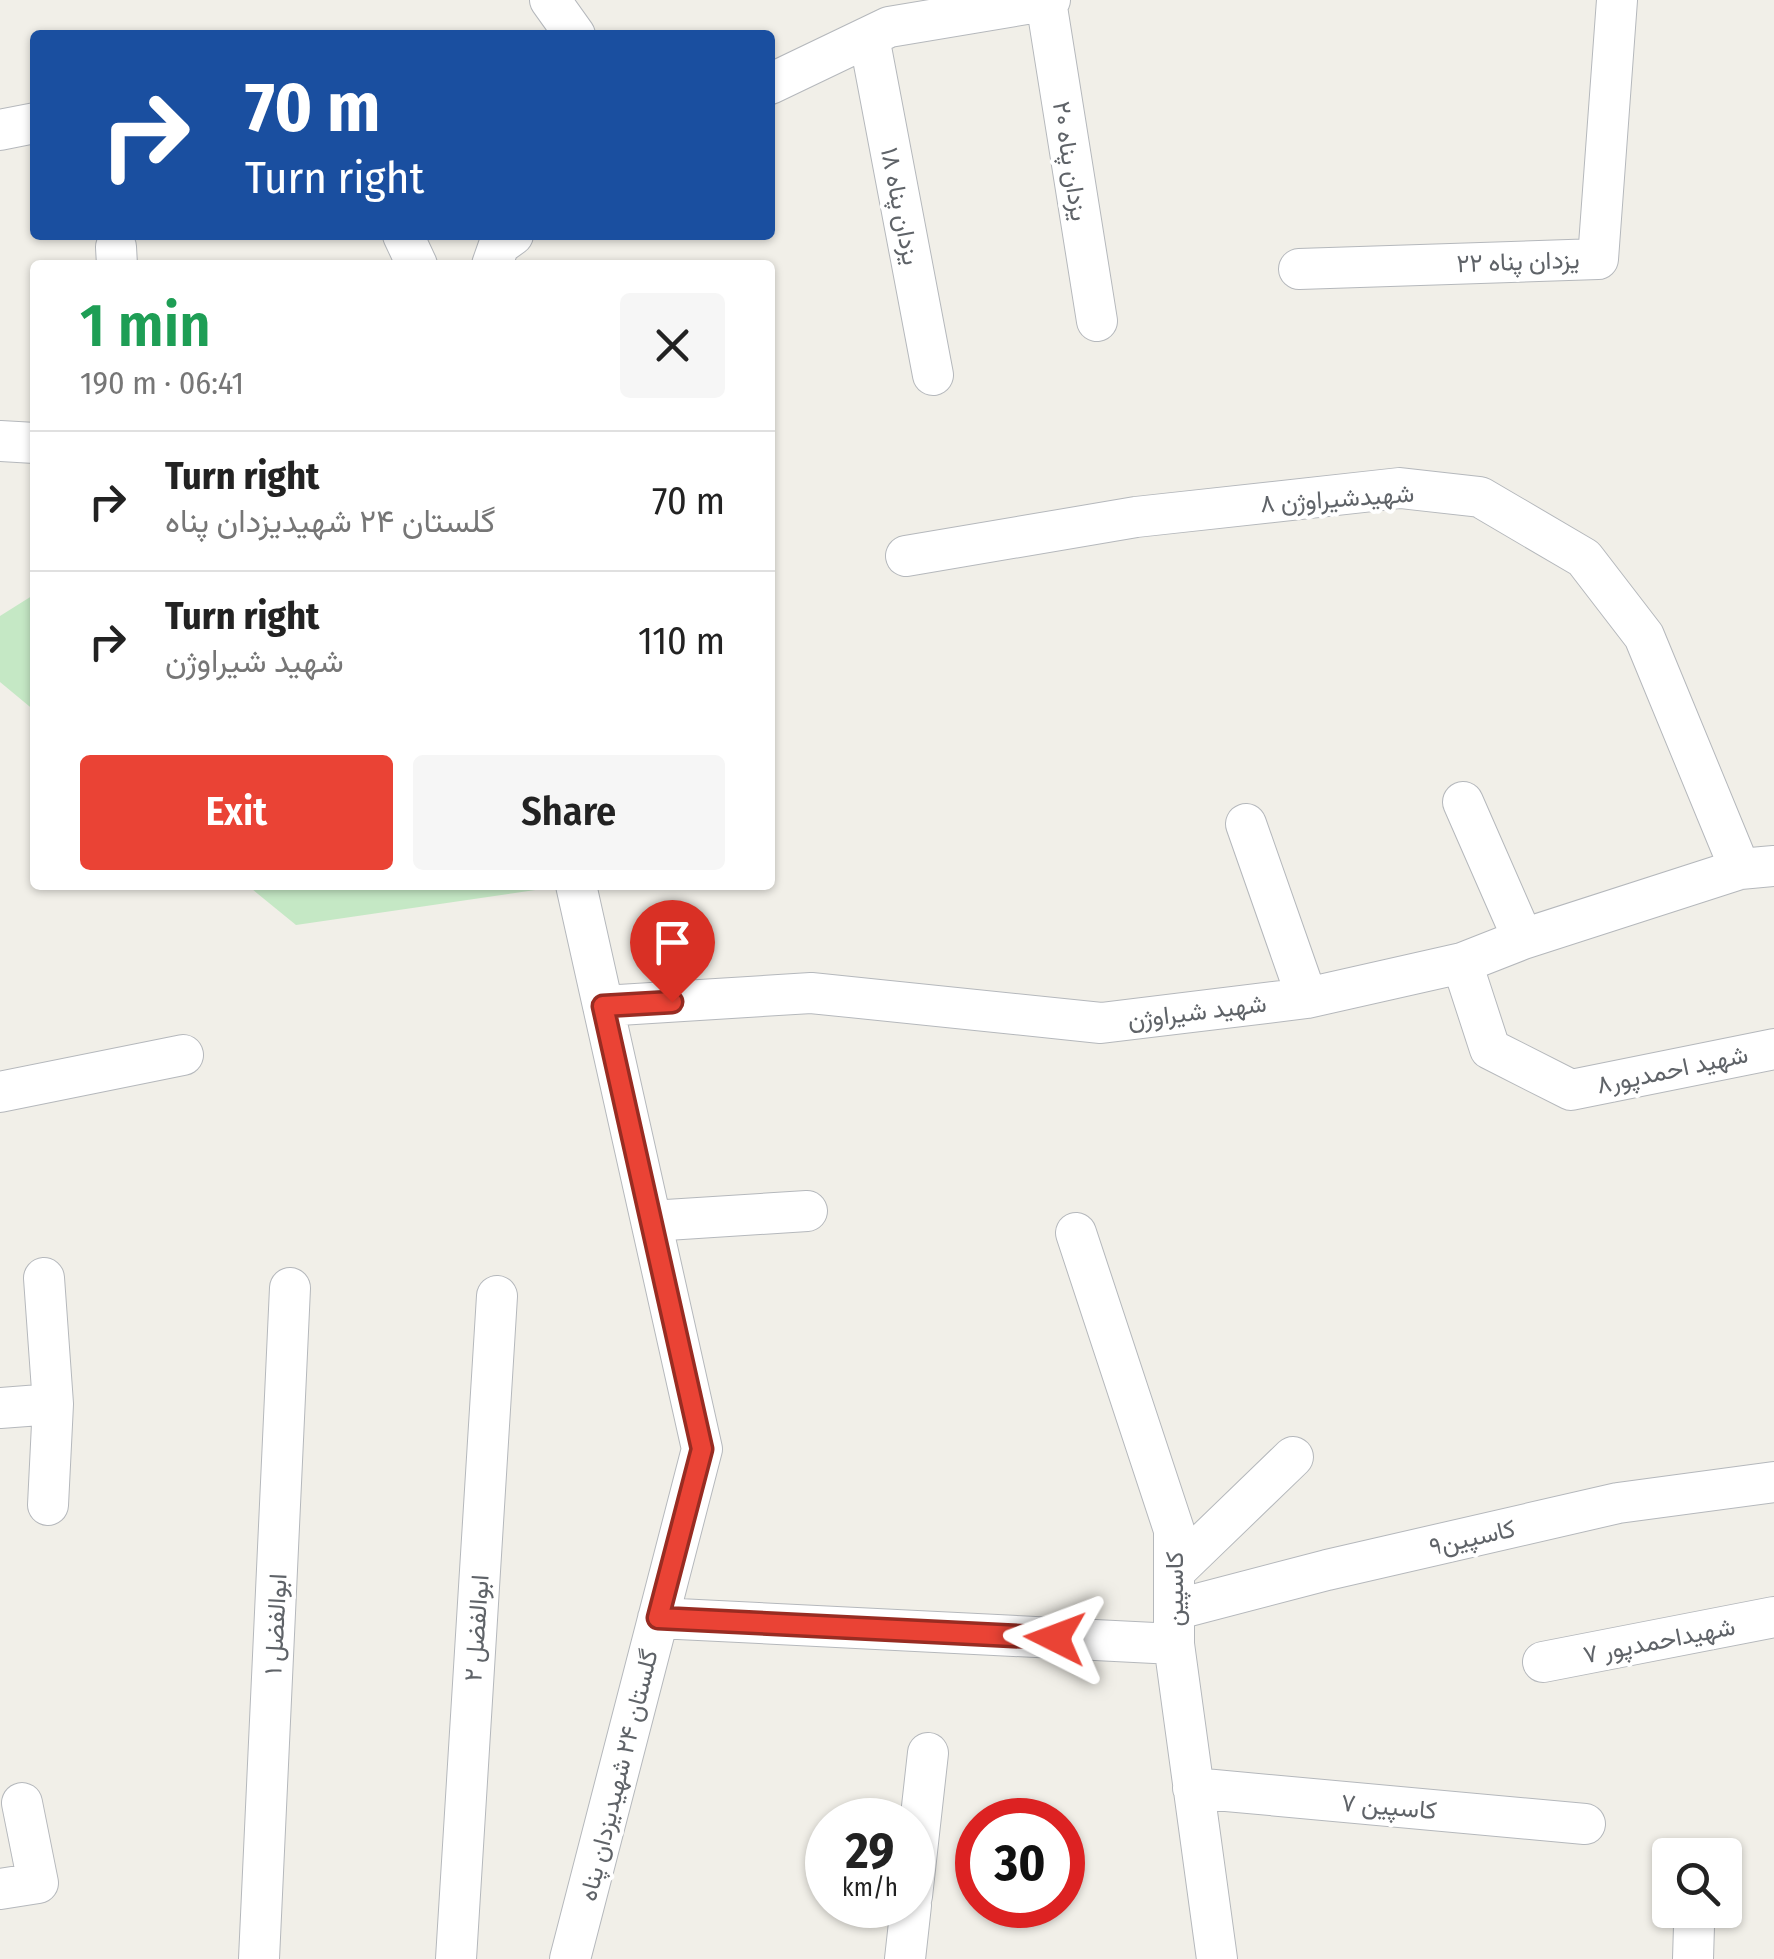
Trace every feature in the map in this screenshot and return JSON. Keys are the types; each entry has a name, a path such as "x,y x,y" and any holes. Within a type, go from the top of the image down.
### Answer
{"street":[{"path":"550,0 571,30"},
{"path":"775,81 887,21 1048,0"},
{"name":"یزدان پناه ۲۰","path":"1048,0 1097,321"},
{"name":"یزدان پناه ۲۲","path":"1299,269 1598,258 1617,0"},
{"name":"یزدان پناه ۱۸","path":"887,21 933,375"},
{"path":"0,130 30,124"},
{"path":"0,442 30,442"},
{"name":"شهیدشیراوژن ۸","path":"906,556 1136,516 1400,488 1480,496 1584,558 1644,636 1757,867"},
{"path":"1463,802 1522,938"},
{"path":"1246,824 1307,998"},
{"name":"شهید شیراوژن","path":"603,1006 811,993 1101,1023 1307,998 1462,963 1522,938 1757,867"},
{"name":"گلستان ۲۴ شهیدیزدان پناه","path":"570,1959 702,1449 577,890"},
{"name":"شهید احمدپور۸","path":"1462,963 1490,1050 1571,1090 1774,1048"},
{"path":"0,1092 183,1055"},
{"path":"651,1220 807,1211"},
{"name":"کاسپین","path":"1076,1232 1174,1530 1174,1609 1217,1959"},
{"path":"44,1278 53,1404 48,1505"},
{"name":"ابوالفضل ۱","path":"259,1959 290,1288"},
{"name":"ابوالفضل ۲","path":"456,1959 497,1296"},
{"path":"0,1408 53,1404"},
{"path":"1174,1609 1294,1458"},
{"name":"کاسپین۹","path":"658,1618 1174,1609 1618,1503 1774,1482"},
{"name":"شهیداحمدپور ۷","path":"1544,1662 1774,1617"},
{"path":"923,1798 928,1753"},
{"name":"کاسپین ۷","path":"1194,1788 1584,1824"},
{"path":"0,1889 38,1883 22,1804"},
{"path":"906,1959 909,1928"}],"green space":[{"path":"30,597 30,707 0,682 0,616"},
{"path":"253,890 535,890 296,925"}],"route":[{"path":"672,1002 603,1006 702,1449 658,1618 1055,1638"}]}
